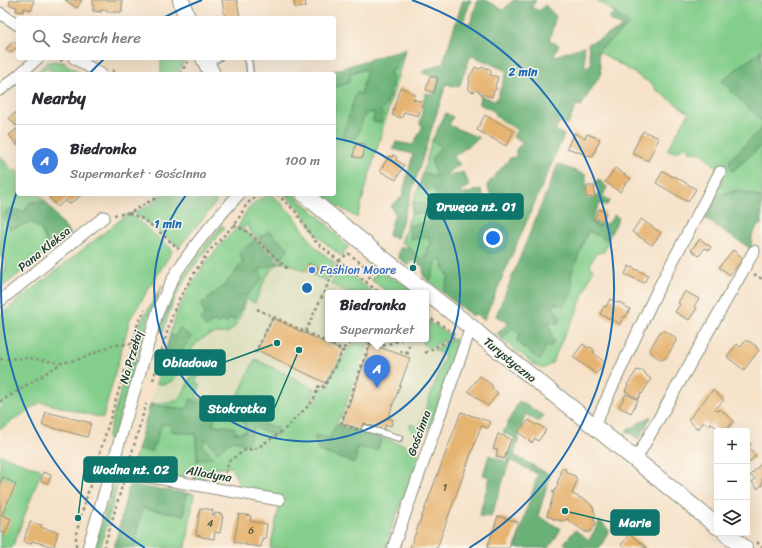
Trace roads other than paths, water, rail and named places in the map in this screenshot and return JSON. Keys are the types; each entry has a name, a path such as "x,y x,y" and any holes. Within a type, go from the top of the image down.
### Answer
{"main road":[{"path":"181,0 186,16"},
{"name":"Turystyczna","path":"306,196 377,254 418,290"},
{"name":"Turystyczna","path":"429,300 465,332 482,337 636,459 714,524"},
{"path":"730,536 744,548"}],"street":[{"path":"0,13 16,24"},
{"path":"23,72 40,60"},
{"path":"71,61 96,72"},
{"path":"0,90 16,77"},
{"path":"594,426 657,291 720,172"},
{"name":"Na Przełaj","path":"88,548 157,314 169,286 180,267 236,196"},
{"name":"Pana Kleksa","path":"0,301 104,217"},
{"path":"636,459 754,251"},
{"name":"Gościnna","path":"392,548 465,332"},
{"name":"Alladyna","path":"112,470 279,500"}],"lane":[{"path":"248,60 250,72"},
{"path":"366,428 399,438"}],"place":[{"name":"Drwęca nż. 01","path":"413,268"},
{"name":"Fashion Moore","path":"312,270"},
{"name":"Obiadowa","path":"277,343"},
{"name":"Stokrotka","path":"299,350"},
{"name":"Biedronka","path":"377,388"},
{"name":"Marie","path":"565,511"},
{"name":"Wodna nż. 02","path":"78,518"}]}
